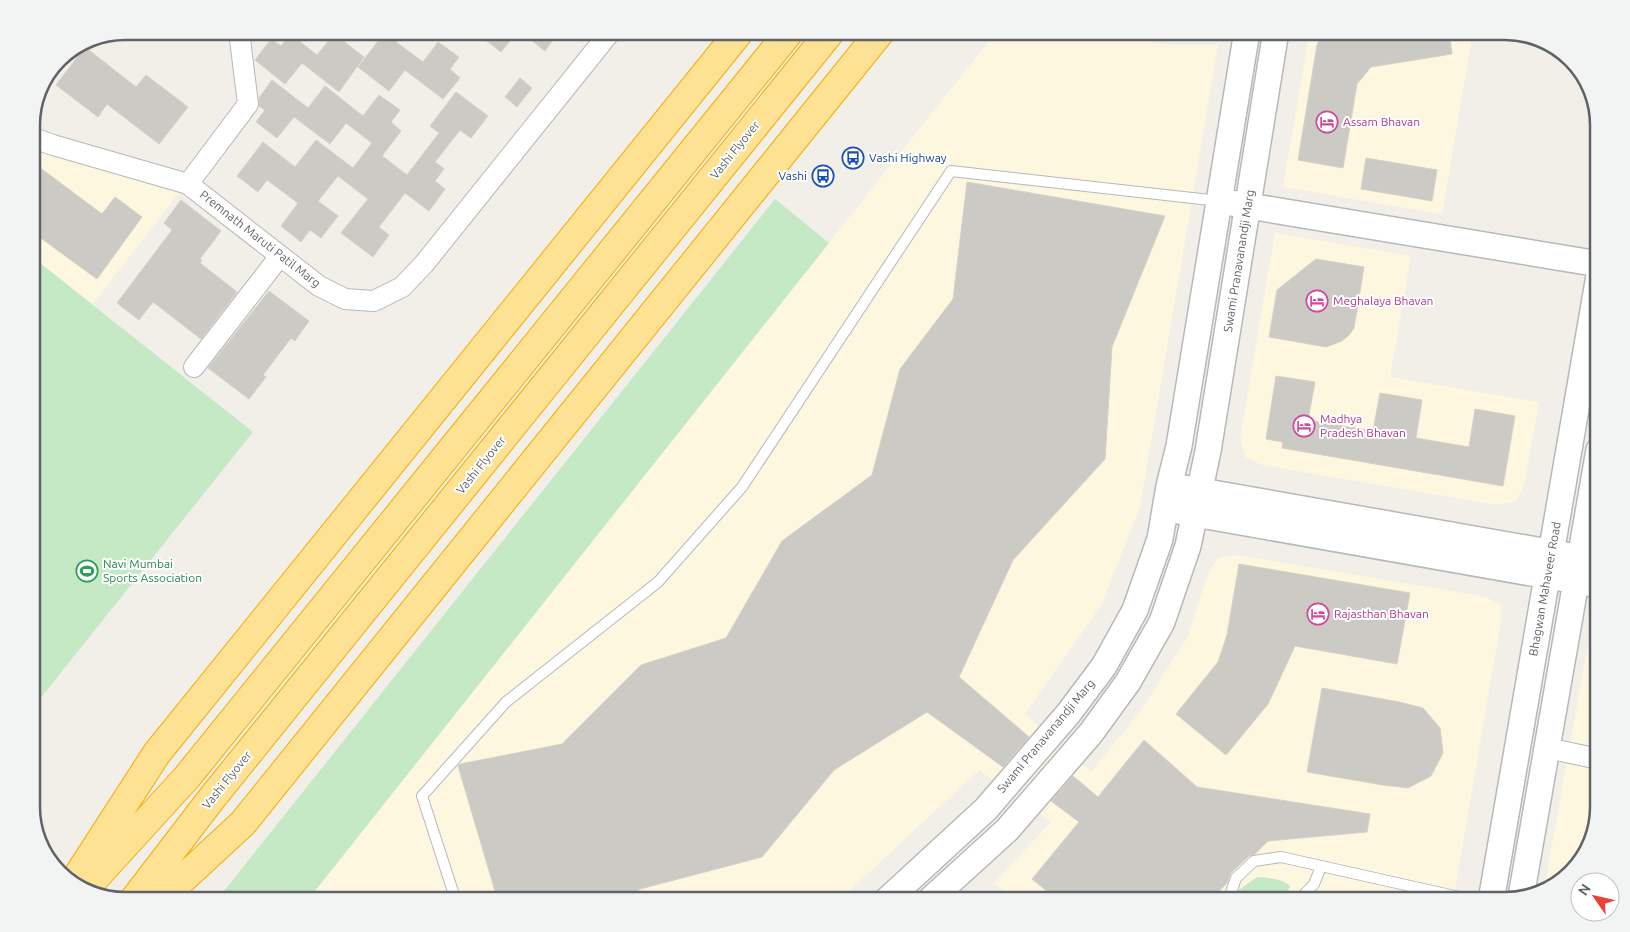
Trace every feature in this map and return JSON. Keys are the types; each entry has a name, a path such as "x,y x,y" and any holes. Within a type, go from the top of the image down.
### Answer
{"highway":[{"path":"77,877 157,753 733,40"},
{"path":"89,884 187,777 783,40"},
{"name":"Vashi Flyover","path":"140,892 212,798 825,40"},
{"path":"169,892 243,823 874,40"}],"street":[{"path":"188,184 248,104 240,40"},
{"name":"Premnath Maruti Patil Marg","path":"40,140 188,184 319,286 346,299 374,302 402,287 424,264 604,40"},
{"name":"Swami Pranavanandji Marg","path":"896,892 986,809 1068,714 1098,673 1135,610 1160,539 1179,446 1246,40"},
{"name":"Swami Pranavanandji Marg","path":"939,892 1007,830 1091,733 1128,682 1162,622 1188,546 1208,451 1274,40"},
{"path":"1220,201 1590,262"},
{"path":"194,366 280,256"},
{"name":"Bhagwan Mahaveer Road","path":"1493,892 1590,328"},
{"path":"1168,497 1588,571"},
{"path":"1522,890 1547,748 1588,571 1590,549"},
{"path":"1547,748 1590,757"}],"lane":[{"path":"453,892 422,796 506,702 658,582 742,487 951,171 1220,201"},
{"path":"1231,892 1236,878 1254,861 1281,857 1436,892"},
{"path":"1306,892 1314,884 1321,867"}],"shaded area":[{"path":"990,40 1146,40 1166,45 1218,45 1140,507 1102,604 1025,714 1091,772 1140,712 1188,636 1209,570 1219,558 1236,555 1486,597 1501,605 1501,621 1455,892 1005,892 994,883 1051,822 979,770 848,892 314,892"},
{"path":"1471,40 1442,214 1283,187 1308,41"},
{"path":"40,151 180,191 93,304 40,263"},
{"path":"1275,233 1411,256 1390,377 1539,402 1524,486 1516,501 1497,505 1262,465 1245,457 1240,438"},
{"path":"1590,645 1589,818 1584,839 1579,849 1565,867 1545,882 1587,649"}],"green space":[{"path":"775,199 829,243 314,892 223,892"},
{"name":"Navi Mumbai Sports Association","path":"40,263 253,432 40,699"},
{"path":"1257,877 1283,881 1290,886 1288,892 1236,892"}],"building":[{"path":"270,40 281,46 286,40 298,40 317,55 329,40 342,40 364,57 339,92 302,63 285,84 255,60"},
{"path":"379,40 398,40 396,42 423,62 438,42 459,57 450,69 460,78 443,99 405,70 389,91 358,67"},
{"path":"486,40 511,40 501,52"},
{"path":"531,40 553,40 545,51"},
{"name":"Assam Bhavan","path":"1319,40 1450,40 1452,54 1371,67 1357,84 1343,168 1298,160"},
{"path":"87,49 136,87 146,75 188,107 159,144 107,104 98,117 56,85 81,53"},
{"path":"520,78 532,88 517,107 505,97"},
{"path":"272,80 308,108 325,86 363,116 379,95 400,110 391,122 401,131 382,156 407,175 439,133 430,126 456,92 488,116 471,138 460,130 435,162 444,169 435,181 445,189 429,211 405,193 379,227 389,235 373,257 341,233 368,199 338,176 318,201 338,216 321,238 310,230 301,242 281,226 298,203 267,180 258,192 237,176 263,142 295,167 316,140 353,168 372,143 346,123 330,144 294,117 277,138 256,122 265,110 259,106 259,98"},
{"path":"1366,158 1437,170 1432,201 1361,189"},
{"path":"40,168 102,214 115,197 142,217 97,279 40,238"},
{"path":"967,182 1165,216 1112,347 1105,459 1013,560 959,677 1029,737 1003,767 927,712 834,770 762,857 634,892 495,892 458,766 460,764 562,744 641,665 726,638 782,541 872,475 900,369 953,299"},
{"path":"181,200 221,231 200,259 202,260 200,263 237,292 201,339 153,302 139,320 117,303 172,230 164,223"},
{"name":"Meghalaya Bhavan","path":"1316,259 1364,267 1354,328 1342,341 1326,347 1269,337 1277,290"},
{"path":"269,291 309,321 295,341 291,338 263,375 266,377 249,399 208,368"},
{"name":"Madhya Pradesh Bhavan","path":"1276,376 1315,382 1308,420 1373,431 1380,393 1422,400 1416,438 1469,447 1475,409 1515,416 1503,486 1282,448 1283,442 1266,439"},
{"name":"Rajasthan Bhavan","path":"1239,564 1410,593 1397,664 1295,646 1268,704 1226,755 1176,714 1218,662 1227,635"},
{"path":"1322,688 1423,708 1440,728 1443,753 1431,776 1408,788 1307,772"},
{"path":"1144,740 1197,787 1370,814 1367,832 1268,841 1231,873 1227,883 1218,892 1048,892 1032,879 1079,822 1051,801 1073,776 1098,797"}],"place":[{"name":"Assam Bhavan","path":"1327,122"},
{"name":"Vashi Highway","path":"853,158"},
{"name":"Vashi","path":"823,176"},
{"name":"Meghalaya Bhavan","path":"1317,301"},
{"name":"Madhya Pradesh Bhavan","path":"1304,426"},
{"name":"Navi Mumbai Sports Association","path":"87,571"},
{"name":"Rajasthan Bhavan","path":"1318,614"}]}
